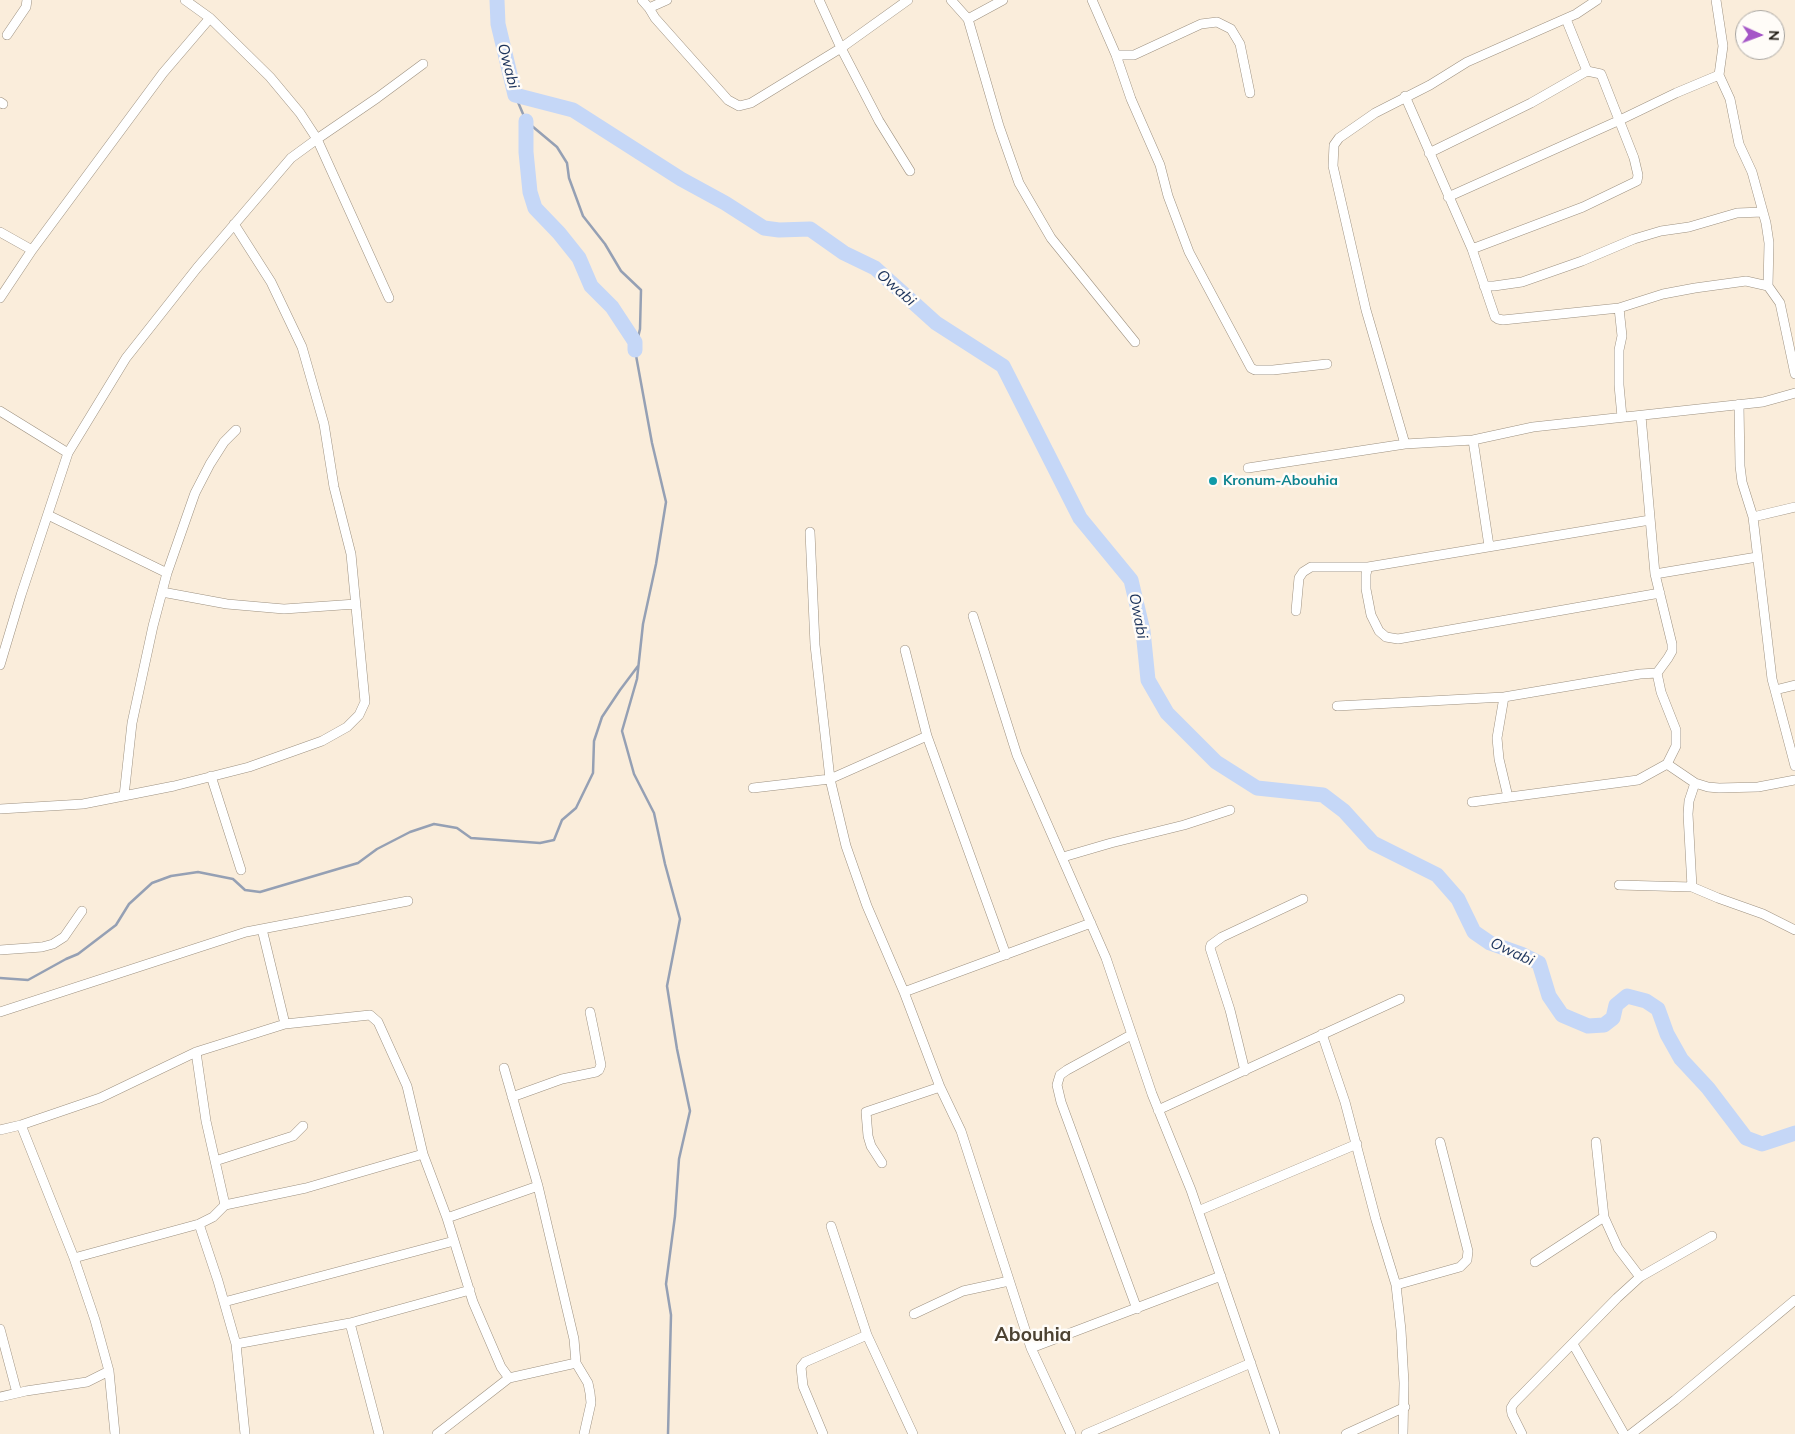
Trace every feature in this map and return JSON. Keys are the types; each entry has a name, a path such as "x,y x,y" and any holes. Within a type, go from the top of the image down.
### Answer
{"street":[{"path":"7,34 26,7 26,0"},
{"path":"185,0 210,18 270,77 300,113 317,138 389,298"},
{"path":"642,0 655,18 728,100 739,106 751,103 841,48 908,0"},
{"path":"649,8 667,0"},
{"path":"819,0 841,48 879,121 910,171"},
{"path":"951,0 968,20 998,126 1019,183 1051,238 1135,342"},
{"path":"968,20 1003,0"},
{"path":"1092,0 1116,55 1122,77 1160,165 1168,196 1189,252 1251,368 1255,370 1273,370 1327,364"},
{"path":"1405,444 1366,310 1333,166 1334,145 1339,138 1375,112 1430,85 1468,62 1576,14 1597,0"},
{"path":"1716,0 1723,46 1719,75 1730,99 1739,144 1752,172 1763,212 1769,243 1768,286 1780,303 1795,374"},
{"path":"0,298 32,250 163,73 210,18"},
{"path":"1566,19 1587,71"},
{"path":"1116,55 1134,55 1201,24 1217,22 1231,29 1240,44 1250,93"},
{"path":"0,665 68,453 126,358 197,268 291,158 423,64"},
{"path":"1429,153 1531,104 1587,71 1601,74 1634,158 1638,175 1636,181 1583,207 1472,249"},
{"path":"1448,197 1620,120 1676,92 1719,75"},
{"path":"1405,96 1472,249 1495,317 1500,320 1619,308 1655,296 1746,281 1768,286"},
{"path":"1484,286 1522,282 1582,261 1634,239 1689,227 1737,213 1763,212"},
{"path":"0,809 65,806 124,796 174,786 249,766 322,741 348,727 359,715 365,702 351,554 334,487 324,424 302,347 272,282 234,224"},
{"path":"0,232 32,250"},
{"path":"1619,308 1622,336 1619,350 1619,384 1622,417"},
{"path":"1248,468 1405,444 1473,440 1534,428 1763,402 1795,393"},
{"path":"1739,404 1740,466 1742,482 1753,517 1772,679 1795,766"},
{"path":"0,411 68,453"},
{"path":"1472,802 1638,780 1647,777 1667,764 1676,746 1676,730 1661,692 1657,673 1672,651 1672,644 1655,574 1641,416"},
{"path":"124,796 132,723 162,592 195,493 224,442 236,430"},
{"path":"1473,440 1489,546"},
{"path":"1753,517 1795,507"},
{"path":"48,515 168,573"},
{"path":"1296,611 1299,578 1305,570 1311,568 1368,567 1650,520"},
{"path":"810,532 815,645 830,778 846,846 867,906 904,992 940,1087 960,1131 1031,1348 1071,1434"},
{"path":"1655,574 1757,557"},
{"path":"1368,567 1366,589 1371,615 1379,631 1386,637 1398,639 1660,593"},
{"path":"162,592 227,604 284,609 356,604"},
{"path":"973,616 1017,755 1106,958 1131,1035 1198,1211 1275,1434"},
{"path":"904,650 928,736 1006,956"},
{"path":"1337,706 1504,697 1640,674 1657,673"},
{"path":"1775,690 1795,685"},
{"path":"1504,697 1497,738 1499,759 1508,797"},
{"path":"753,788 830,778 928,736"},
{"path":"1667,764 1695,783 1719,788 1758,787 1795,780"},
{"path":"211,776 241,870"},
{"path":"1692,887 1688,814 1695,783"},
{"path":"1063,857 1184,825 1230,810"},
{"path":"1619,885 1692,887 1763,914 1795,930"},
{"path":"1246,1071 1230,1010 1210,946 1222,937 1302,899"},
{"path":"0,1012 246,932 408,901"},
{"path":"0,950 42,947 53,944 64,937 82,911"},
{"path":"904,992 1006,956 1091,923"},
{"path":"262,929 285,1024"},
{"path":"1158,1110 1400,999"},
{"path":"512,1097 562,1079 599,1070 601,1065 590,1012"},
{"path":"0,1130 21,1125 100,1098 196,1052 285,1024 370,1015 378,1022 407,1086 423,1154 447,1218 470,1290 501,1367 509,1378"},
{"path":"1322,1034 1357,1144 1376,1220 1396,1285 1401,1330 1405,1406 1403,1434"},
{"path":"1131,1035 1067,1070 1060,1075 1057,1085 1060,1102 1138,1309"},
{"path":"196,1052 206,1121 225,1205"},
{"path":"504,1068 538,1186 574,1339 576,1363 588,1383 590,1402 584,1434"},
{"path":"882,1163 871,1146 868,1136 866,1112 940,1087"},
{"path":"21,1125 74,1258 95,1320 108,1371 115,1434"},
{"path":"215,1160 293,1136 303,1126"},
{"path":"1396,1285 1460,1267 1467,1260 1468,1251 1440,1142"},
{"path":"1596,1142 1604,1217 1618,1248 1640,1277"},
{"path":"1198,1211 1357,1144"},
{"path":"74,1258 199,1224 212,1217 225,1205 306,1188 423,1154"},
{"path":"447,1218 538,1186"},
{"path":"1535,1262 1604,1217"},
{"path":"199,1224 236,1344 245,1434"},
{"path":"831,1226 867,1335 913,1434"},
{"path":"1522,1434 1512,1414 1512,1406 1617,1298 1640,1277 1712,1236"},
{"path":"224,1302 454,1241"},
{"path":"1031,1348 1221,1276"},
{"path":"914,1314 963,1291 1009,1282"},
{"path":"236,1344 350,1323 470,1290"},
{"path":"1631,1434 1675,1400 1795,1300"},
{"path":"350,1323 379,1434"},
{"path":"0,1329 17,1393"},
{"path":"823,1434 802,1386 801,1368 805,1362 867,1335"},
{"path":"1573,1344 1624,1434"},
{"path":"437,1434 509,1378 576,1363"},
{"path":"1086,1434 1251,1363"},
{"path":"0,1397 87,1382 108,1371"},
{"path":"1346,1434 1405,1406"}],"waterway":[{"name":"Owabi","path":"497,0 498,24 515,95 573,110 681,179 725,203 764,228 779,230 810,229 844,253 875,268 936,323 1003,366 1080,518 1131,580 1143,631 1148,680 1167,713 1216,762 1257,788 1323,795 1344,811 1373,843 1437,875 1458,899 1474,932 1490,943 1521,954 1539,963 1549,996 1562,1015 1588,1026 1604,1025 1613,1018 1616,1005 1627,996 1646,1001 1658,1009 1667,1034 1681,1059 1708,1088 1746,1138 1762,1144 1795,1133"},
{"path":"515,95 526,121 557,147 567,163 569,178 583,216 605,244 621,271 641,290 640,329 635,350 652,443 666,502 656,564 643,624 637,679 622,731 634,774 654,813 680,919 667,986 677,1049 690,1111 679,1159 675,1216 666,1284 671,1315 668,1434"},
{"path":"526,121 526,152 530,192 535,208 559,233 579,258 591,286 612,307 635,342 635,350"},
{"path":"0,978 28,980 78,954 116,925 129,904 152,883 171,876 198,872 233,879 245,890 260,892 358,863 377,849 410,832 434,824 457,828 471,838 540,843 554,840 562,820 576,808 593,773 594,741 602,717 638,666"}],"place":[{"name":"Kronum-Abouhia","path":"1213,481"}],"district":[{"name":"Abouhia","path":"1033,1335"}]}
